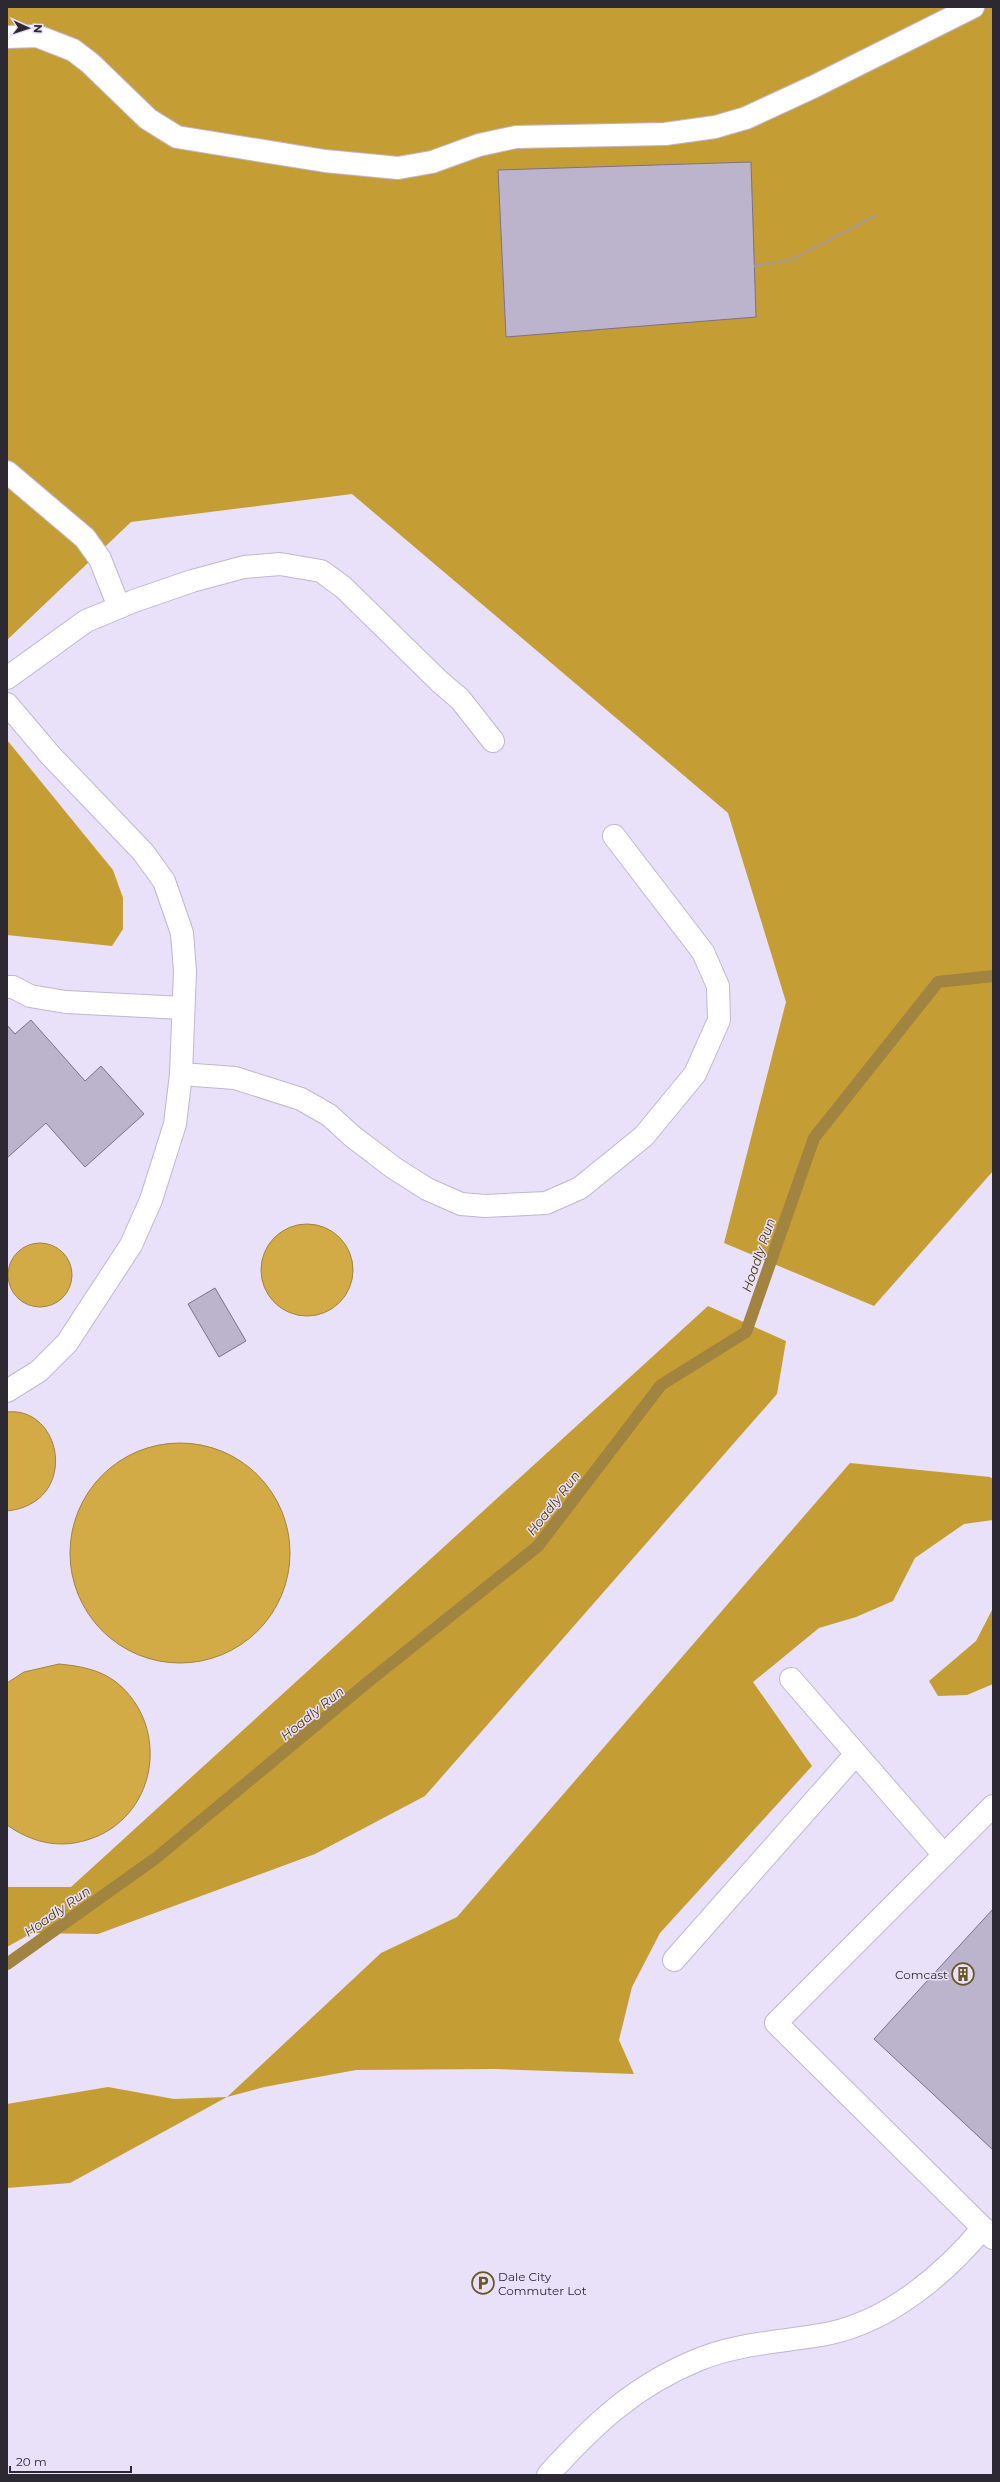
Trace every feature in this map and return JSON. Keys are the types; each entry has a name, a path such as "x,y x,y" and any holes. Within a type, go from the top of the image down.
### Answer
{"lane":[{"path":"7,37 37,36 73,50 90,62 148,119 177,136 325,161 398,168 432,162 479,145 516,137 665,134 721,125 746,118 813,87 972,7"},
{"path":"7,472 85,538 100,559 119,607"},
{"path":"7,678 86,621 119,607 192,581 244,567 280,564 321,571 343,587 440,682 460,699 493,741"},
{"path":"7,704 51,756 143,852 164,881 182,933 185,971 181,1074 175,1124 165,1160 131,1245 67,1343 39,1371 7,1391"},
{"path":"181,1074 235,1078 301,1100 329,1115 352,1136 394,1168 427,1189 461,1204 486,1206 546,1203 580,1188 644,1136 695,1074 718,1020 718,986 703,952 614,836"},
{"path":"7,987 13,987 30,996 66,1002 183,1008"},
{"path":"791,1679 944,1855"},
{"path":"674,1960 856,1754"},
{"path":"548,2475 607,2413 646,2386 677,2369 726,2350 831,2333 856,2325 924,2287 963,2252 988,2233 776,2023 993,1806"}],"path":[{"path":"754,266 790,260 877,215"}],"shaded area":[{"path":"7,7 993,7 993,1171 874,1306 724,1243 786,1002 728,813 352,494 131,522 7,640"},
{"path":"7,740 113,870 123,898 123,929 112,946 7,935"},
{"path":"307,1224 316,1225 333,1232 345,1244 352,1261 352,1279 345,1296 333,1308 316,1315 307,1316 298,1315 281,1308 269,1296 262,1279 261,1270 262,1261 269,1244 281,1232 298,1225"},
{"path":"40,1243 58,1249 66,1257 72,1275 66,1293 58,1301 40,1307 22,1301 14,1293 8,1275 14,1257 22,1249"},
{"path":"708,1306 786,1341 777,1394 425,1796 315,1854 98,1934 32,1933 7,1947 7,1887 71,1887"},
{"path":"7,1412 26,1414 41,1424 51,1439 55,1456 54,1475 46,1491 30,1504 7,1511"},
{"path":"169,1443 191,1443 212,1447 222,1451 241,1461 258,1475 272,1492 282,1511 288,1531 290,1553 288,1575 282,1595 272,1614 258,1631 241,1645 212,1659 191,1663 169,1663 148,1659 128,1650 110,1638 95,1623 83,1605 74,1585 70,1564 70,1542 74,1521 83,1501 95,1483 110,1468 128,1456 148,1447"},
{"path":"850,1463 990,1477 993,1479 993,1520 964,1524 915,1558 893,1601 856,1617 819,1628 753,1682 812,1766 660,1933 632,1987 619,2040 634,2074 495,2069 356,2070 264,2087 227,2097 381,1953 457,1917"},
{"path":"993,1608 993,1684 967,1695 938,1696 929,1681 976,1641"},
{"path":"59,1664 96,1671 116,1682 134,1701 145,1723 150,1746 149,1770 142,1793 129,1813 111,1829 87,1840 66,1844 55,1844 35,1840 7,1825 7,1683 24,1672"},
{"path":"108,2087 174,2099 227,2097 70,2183 7,2188 7,2104"}],"building":[{"path":"751,162 756,317 506,337 498,170"},
{"path":"31,1020 85,1081 101,1066 144,1114 85,1167 46,1123 7,1158 7,1025 15,1034"},
{"path":"215,1288 246,1341 219,1357 188,1304"},
{"name":"Comcast","path":"993,1909 993,2150 874,2039"}],"waterway":[{"name":"Hoadly Run","path":"7,1964 156,1858 368,1682 538,1546 661,1385 746,1332 814,1138 938,982 993,976"}],"place":[{"name":"Comcast","path":"963,1974"},
{"name":"Dale City Commuter Lot","path":"483,2283"}]}
